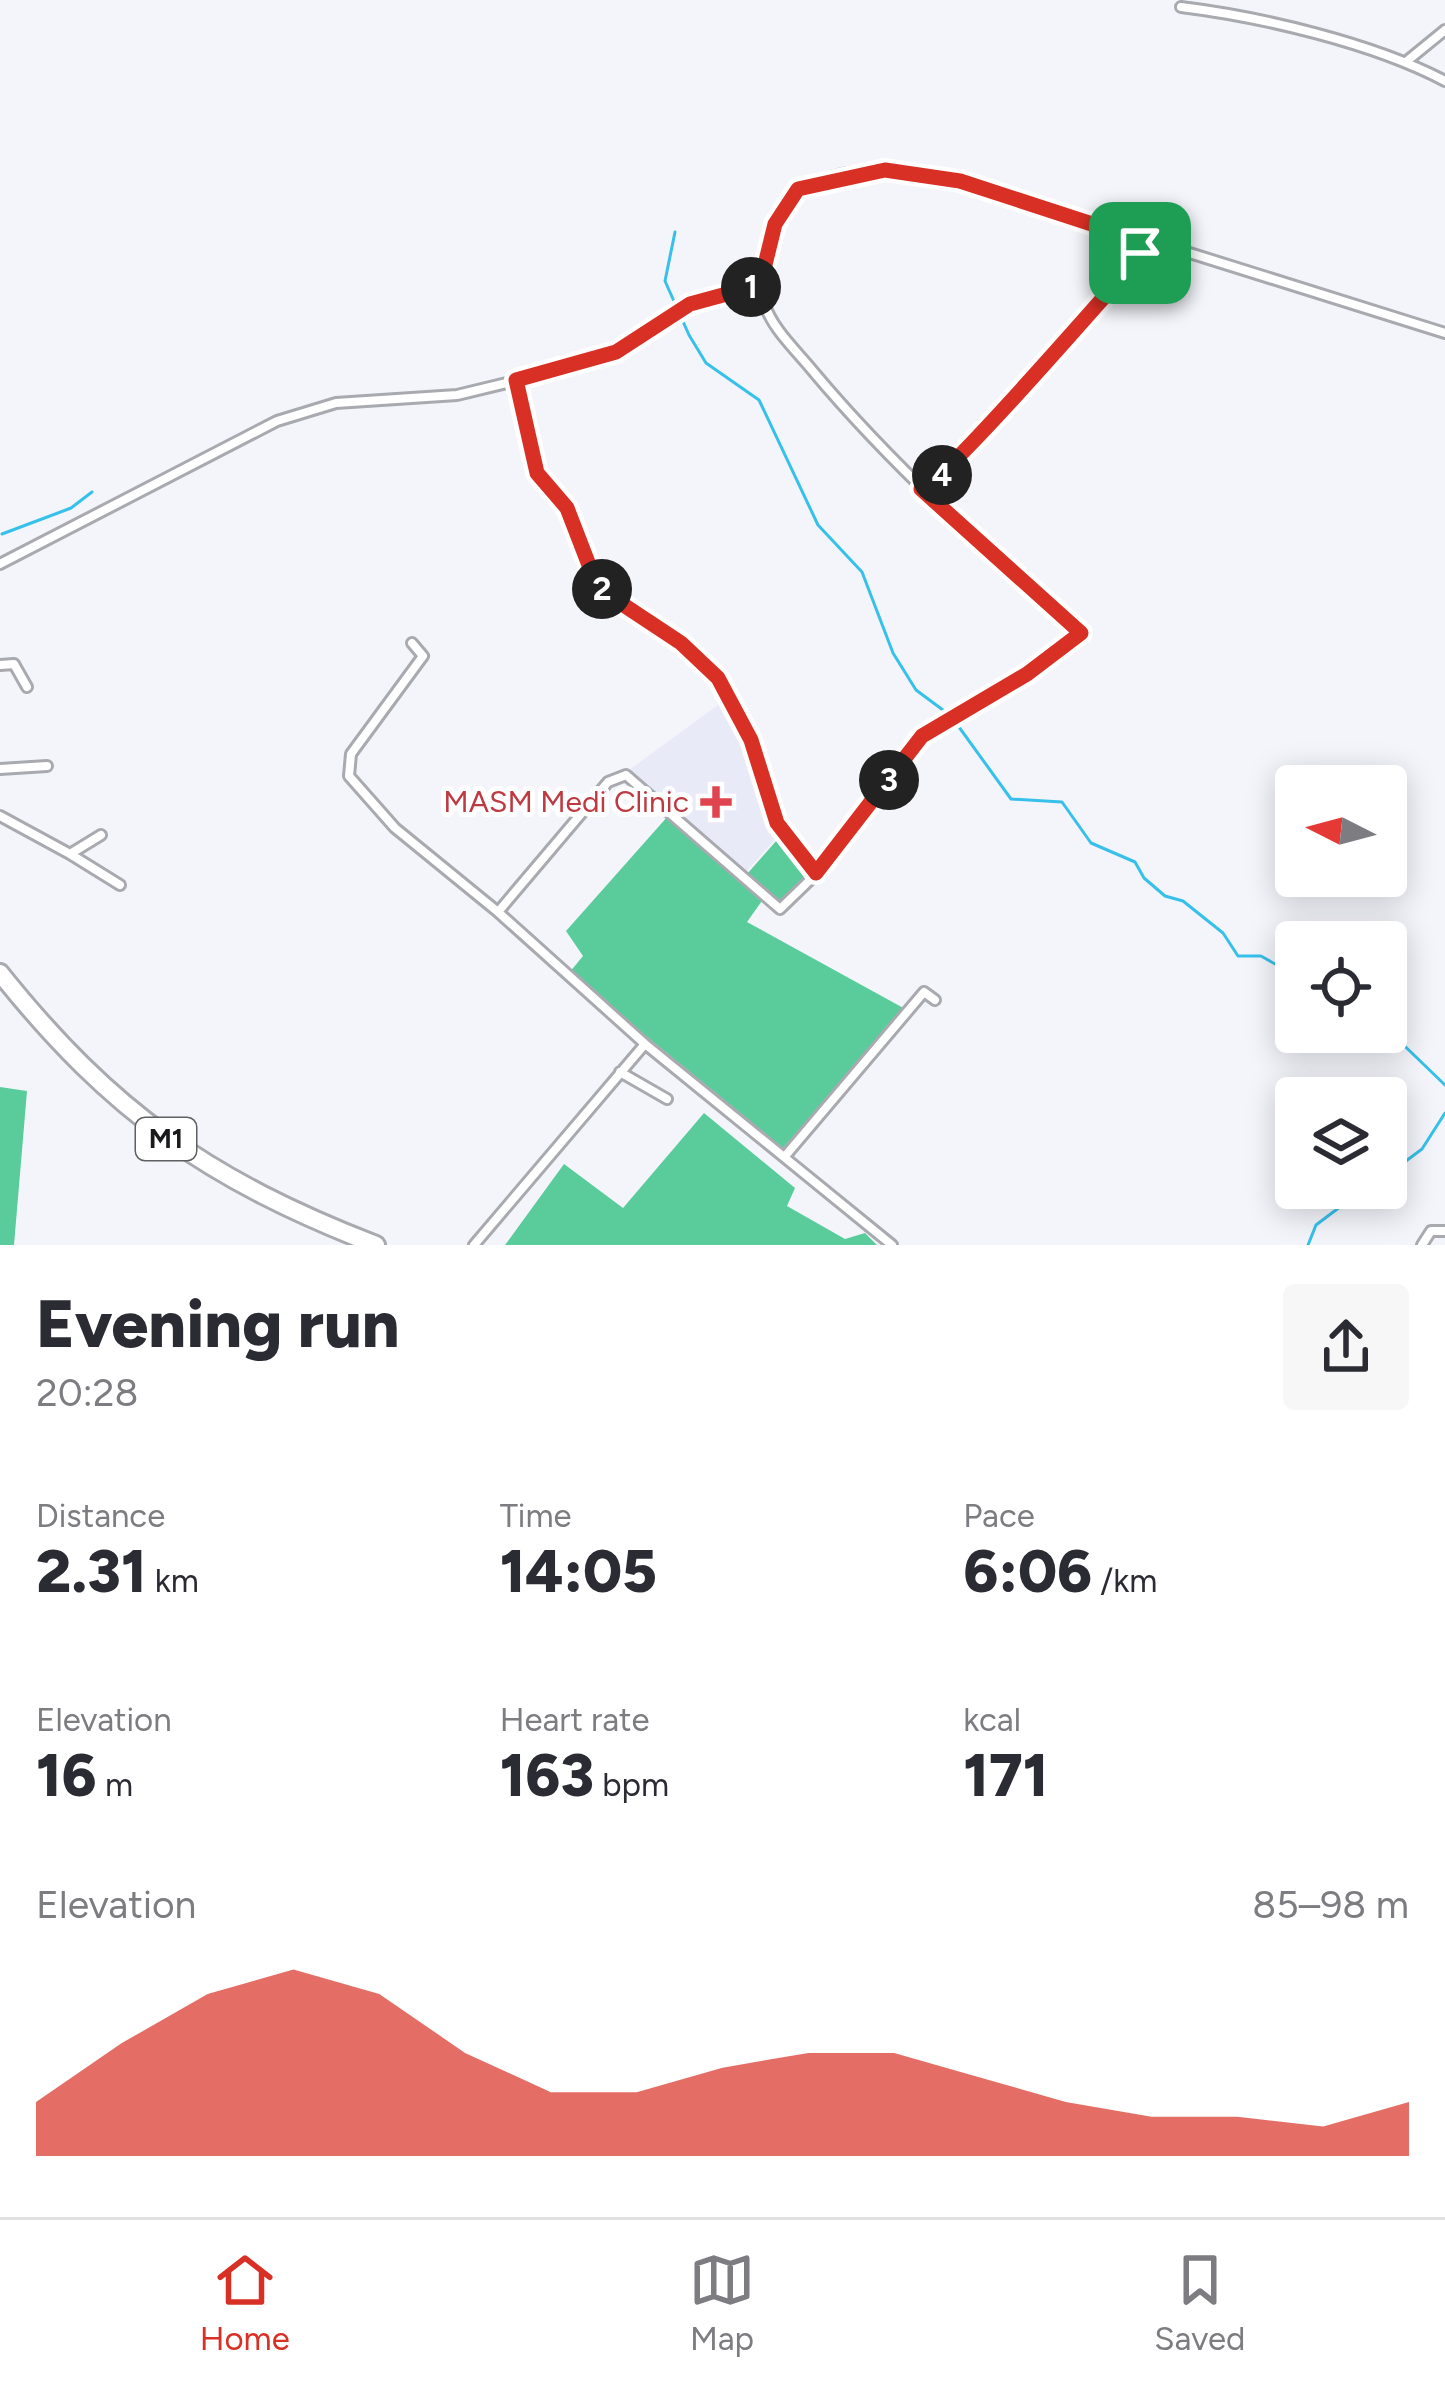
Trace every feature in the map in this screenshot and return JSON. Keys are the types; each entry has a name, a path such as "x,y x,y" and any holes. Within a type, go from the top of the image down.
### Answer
{"highway":[{"name":"M1","path":"0,973 92,1078 176,1147 256,1195 376,1245"}],"street":[{"path":"1181,7 1264,21 1408,61 1445,81"},
{"path":"1408,61 1445,30"},
{"path":"498,912 608,782 622,776 632,777 780,910 816,873 922,736 1027,674 1081,633 871,440 775,326 760,285 775,224 798,189 879,170 960,181 1445,332"},
{"path":"921,489 934,484 977,438 1136,261 1144,241"},
{"path":"0,564 278,421 336,404 457,394 616,352 690,304 760,285"},
{"path":"516,380 537,473 567,508 594,578 610,596 681,643 718,678 751,740 777,823 816,873"},
{"path":"412,643 423,656 351,754 349,776 395,828 498,912 645,1044 892,1245"},
{"path":"0,665 14,664 27,686"},
{"path":"0,770 47,766"},
{"path":"0,816 120,886"},
{"path":"70,854 101,835"},
{"path":"786,1155 924,992 935,1000"},
{"path":"474,1245 645,1044"},
{"path":"620,1072 667,1099"},
{"path":"1422,1245 1431,1231 1445,1231"}],"shaded area":[{"name":"MASM Medi Clinic","path":"722,702 779,835 745,873 629,770"}],"green space":[{"path":"668,816 764,898 747,922 907,1010 783,1148 569,973 583,956 566,931"},
{"path":"777,840 811,870 781,904 747,874"},
{"path":"0,1087 27,1091 14,1245 0,1245"},
{"path":"704,1113 795,1188 787,1206 845,1239 865,1233 877,1245 505,1245 564,1164 623,1208"}],"waterway":[{"path":"675,232 665,281 689,335 706,363 759,400 818,525 862,572 893,653 916,690 951,716 1011,799 1062,802 1091,843 1135,862 1144,878 1165,896 1183,901 1223,933 1238,956 1261,956 1275,964"},
{"path":"2,534 71,508 92,492"},
{"path":"1407,1048 1445,1085"},
{"path":"1407,1160 1422,1149 1445,1113"},
{"path":"1308,1245 1316,1225 1337,1209"}],"place":[{"name":"MASM Medi Clinic","path":"716,802"}],"route":[{"path":"885,170 946,177 1144,241 1140,253 960,457 934,484 921,489 1081,633 1027,674 974,701 922,736 816,873 777,823 751,740 718,678 681,643 610,596 594,578 567,508 550,494 537,473 516,380 616,352 690,304 760,285 775,224 798,189 853,174 885,170"}]}
